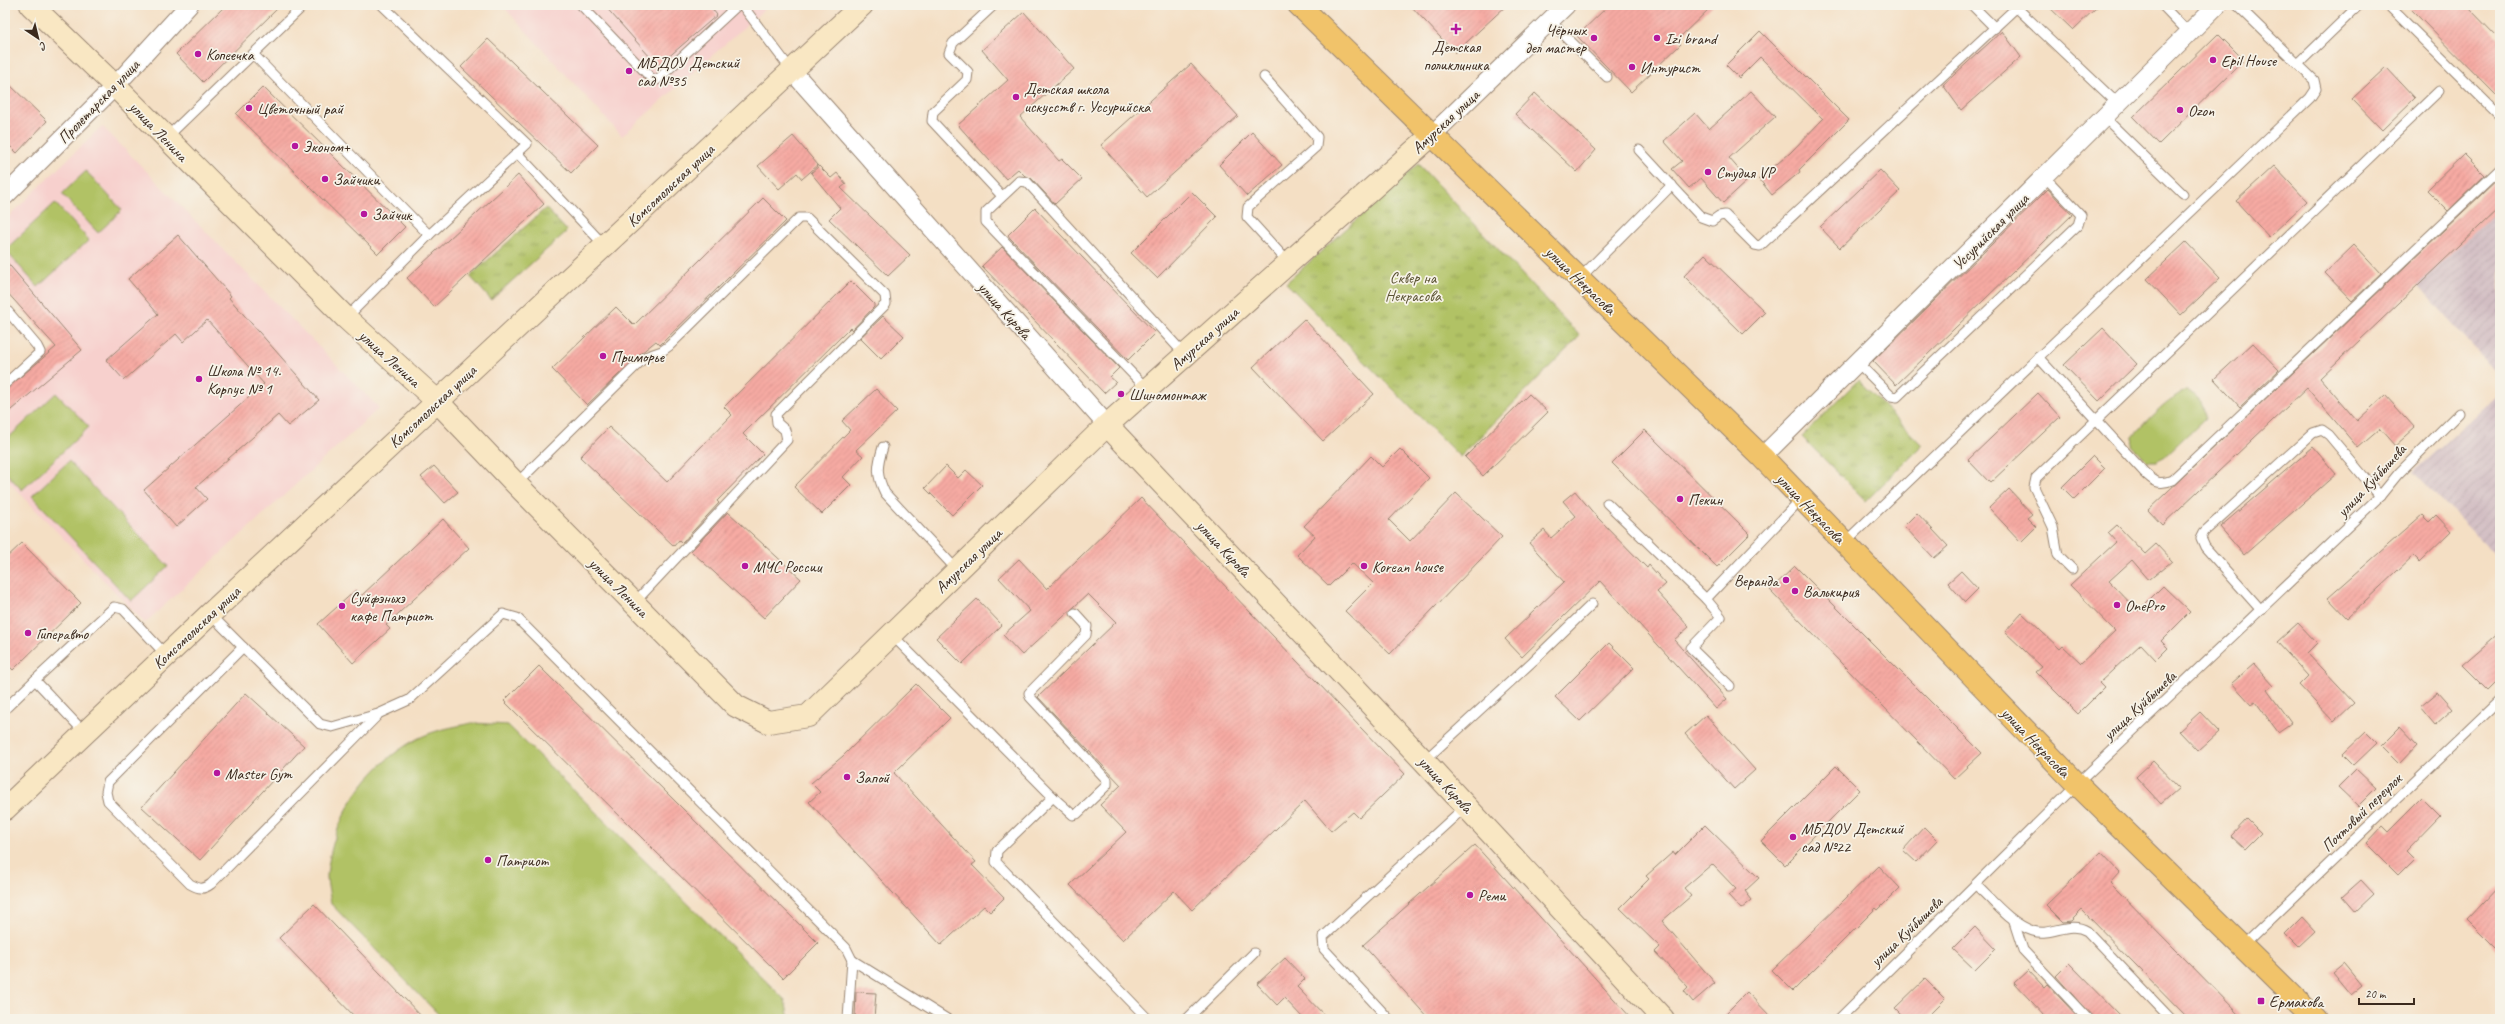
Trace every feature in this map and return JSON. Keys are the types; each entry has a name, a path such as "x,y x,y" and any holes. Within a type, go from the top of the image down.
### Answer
{"main road":[{"name":"улица Ленина","path":"31,5 115,86 166,139 346,318 437,401 516,484 635,602 736,706 768,722"},
{"name":"Комсомольская улица","path":"6,805 85,733 437,401 862,5"},
{"name":"улица Некрасова","path":"1299,5 1762,457 2077,784 2316,1019"},
{"name":"Амурская улица","path":"768,722 808,716 1107,425 1432,135"},
{"name":"улица Кирова","path":"1107,425 1424,760 1663,1019"}],"street":[{"name":"Пролетарская улица","path":"5,196 115,86 189,5"},
{"name":"Амурская улица","path":"1432,135 1566,5"},
{"name":"Уссурийская улица","path":"1762,457 2217,5"},
{"name":"улица Кирова","path":"792,70 1107,425"}],"lane":[{"path":"166,139 304,5"},
{"path":"346,318 429,235 527,144 382,5"},
{"path":"581,5 651,78 657,80 738,5"},
{"path":"742,5 792,70"},
{"path":"994,5 953,44 949,53 968,72 967,80 933,112 932,121 1002,196"},
{"path":"1972,5 1995,28"},
{"path":"2162,5 2189,33"},
{"path":"1844,543 2310,98 2316,89 2314,80 2237,5"},
{"path":"2298,64 2359,5"},
{"path":"2388,5 2500,116"},
{"path":"1639,150 1701,217 1712,221 1718,216 1725,215 1755,245 1760,246 2018,6 2117,103"},
{"path":"1550,21 1607,77"},
{"path":"253,54 429,235"},
{"path":"1264,76 1317,137 1316,147 1248,208 1247,217 1288,262"},
{"path":"2072,569 2058,555 2053,526 2034,487 2036,478 2439,91"},
{"path":"2104,117 2183,194"},
{"path":"517,153 605,246"},
{"path":"2038,357 2154,481 2164,484 2172,480 2500,169"},
{"path":"1858,363 1891,396 1897,397 2078,225 2081,215 2044,176"},
{"path":"1147,389 986,222 986,212 1002,196 1019,181 1027,182 1185,355"},
{"path":"1579,278 1672,185"},
{"path":"516,484 645,357 662,351 669,346 799,218 807,218 885,295 886,304 776,414 777,423 785,430 788,440 635,602"},
{"path":"5,308 38,346 40,352 5,384"},
{"name":"улица Куйбышева","path":"1838,1019 1976,885 2077,784 2380,496 2398,474 2459,413"},
{"path":"2261,610 2205,547 2201,538 2204,532 2314,432 2322,430 2380,496"},
{"path":"883,447 876,467 878,479 885,493 957,570"},
{"path":"1706,599 1802,498"},
{"path":"1607,503 1706,599 1721,617 1691,648 1730,686"},
{"path":"1424,760 1533,661 1592,604"},
{"path":"5,709 114,607 124,609 166,655"},
{"path":"892,635 1068,813 1077,814 1107,785 1107,780 1030,697 1031,688 1086,635 1087,626 1076,613"},
{"path":"210,614 320,724 332,727 378,714 419,693 503,614 517,618 846,948 852,960 848,1019"},
{"path":"242,647 108,782 106,792 108,801 190,884 198,888 205,888 211,884 378,714"},
{"path":"35,680 85,733"},
{"name":"Почтовый переулок","path":"2243,946 2500,700"},
{"path":"1052,797 996,852 996,862 1148,1019"},
{"path":"1389,1019 1324,949 1323,937 1466,806"},
{"path":"1976,885 2014,922 2034,931 2048,932 2069,926 2080,926 2087,931 2171,1019"},
{"path":"2014,922 2023,950 2088,1019"},
{"path":"1187,1019 1254,953"},
{"path":"852,960 947,1019"}],"shaded area":[{"name":"МБДОУ Детский сад №35","path":"502,5 769,5 622,136"},
{"name":"Школа № 14. Корпус № 1","path":"102,126 379,408 145,623 5,478 5,415 82,350 5,260 5,220"},
{"path":"2500,196 2500,377 2414,280"},
{"path":"2500,393 2500,560 2414,472"}],"green space":[{"name":"Сквер на Некрасова","path":"1418,164 1580,336 1460,457 1286,283"},
{"path":"86,171 122,210 98,233 62,194"},
{"path":"55,203 89,240 38,287 5,250"},
{"path":"546,208 567,231 491,300 470,276"},
{"path":"1858,380 1922,445 1866,501 1802,437"},
{"path":"2187,391 2203,406 2205,418 2164,457 2157,462 2147,462 2132,445 2133,436 2173,397"},
{"path":"56,393 89,427 22,490 5,472 5,441"},
{"path":"69,461 168,566 131,601 32,496"},
{"name":"Патриот","path":"472,723 508,725 785,1000 789,1019 443,1019 331,904 327,876 330,855 336,834 344,815 367,779 399,750 417,739 437,731"}],"building":[{"path":"226,5 281,5 203,82 176,54"},
{"path":"604,5 709,5 717,15 658,66"},
{"name":"Детская поликлиника","path":"1410,5 1507,5 1455,53"},
{"path":"1609,5 1713,5 1677,40 1681,44 1631,92 1577,36"},
{"path":"2047,5 2099,5 2073,30"},
{"path":"2407,5 2466,5 2500,40 2500,99"},
{"name":"Детская школа искусств г. Уссурийска","path":"1024,12 1074,69 1020,117 1059,161 1062,159 1082,179 1055,204 1031,178 1025,176 1018,169 1006,179 958,125 1008,80 982,50"},
{"path":"1760,31 1849,120 1799,170 1800,172 1772,195 1759,179 1790,153 1823,119 1760,57 1739,78 1726,65"},
{"path":"2002,31 2021,57 1961,110 1943,85"},
{"path":"2218,34 2244,60 2159,144 2133,117"},
{"path":"488,39 598,145 571,173 461,67"},
{"path":"1191,64 1238,116 1147,197 1101,145"},
{"path":"2386,67 2415,98 2382,130 2352,99"},
{"path":"5,80 47,121 17,153 5,141"},
{"path":"263,87 405,227 378,254 236,114"},
{"path":"1751,91 1775,117 1729,158 1748,180 1723,203 1701,178 1689,188 1672,169 1682,161 1664,141 1695,113 1709,129"},
{"path":"1535,93 1596,150 1577,172 1515,114"},
{"path":"1252,132 1282,165 1247,196 1219,165"},
{"path":"793,136 818,165 802,179 797,173 779,189 758,166"},
{"path":"2464,154 2485,175 2448,211 2427,190"},
{"path":"819,166 831,178 837,173 846,184 841,188 910,255 888,276 829,219 840,208 811,173"},
{"path":"2274,166 2307,201 2269,237 2236,201"},
{"path":"1880,170 1900,191 1840,248 1820,227"},
{"path":"518,175 544,204 434,307 407,278"},
{"path":"2500,177 2500,207 2320,378 2357,421 2385,395 2415,428 2395,446 2380,429 2358,448 2307,388 2162,525 2148,510"},
{"path":"2048,189 2072,215 1896,385 1873,361"},
{"path":"1192,192 1217,217 1157,278 1131,253"},
{"path":"763,198 786,221 660,345 656,341 641,353 587,405 552,369 616,307 634,325"},
{"path":"1035,208 1155,333 1128,360 1008,235"},
{"path":"178,235 231,296 229,298 319,400 288,426 278,415 196,487 207,499 176,527 144,490 264,384 207,320 183,342 176,334 124,380 106,360 158,314 128,279"},
{"path":"2186,242 2220,278 2181,315 2147,279"},
{"path":"2354,245 2381,274 2352,301 2325,273"},
{"path":"1002,247 1119,368 1110,377 1116,382 1104,393 982,266"},
{"path":"1705,254 1765,312 1743,334 1684,276"},
{"path":"5,260 82,350 5,415 5,390 56,347 5,290"},
{"path":"851,281 874,304 874,307 852,330 850,328 743,434 763,454 717,501 719,503 682,543 679,540 674,546 580,457 609,427 667,482 732,415 724,407"},
{"path":"883,316 904,336 881,359 860,338"},
{"path":"1304,319 1374,394 1323,441 1253,367"},
{"path":"2103,328 2137,364 2099,401 2064,365"},
{"path":"2253,343 2279,370 2240,407 2214,379"},
{"path":"876,389 897,411 856,450 863,456 843,477 851,485 822,514 794,487 850,430 842,421"},
{"path":"2038,393 2060,417 1990,483 1968,460"},
{"path":"1529,394 1548,412 1483,476 1465,457"},
{"path":"1645,430 1750,534 1717,567 1612,463"},
{"path":"2313,447 2336,474 2244,555 2220,527"},
{"path":"1400,449 1429,478 1389,520 1410,541 1456,493 1502,537 1390,654 1345,611 1373,583 1352,563 1329,586 1297,555 1315,536 1304,526 1371,456 1382,467"},
{"path":"2093,456 2105,468 2074,499 2062,487"},
{"path":"434,466 458,492 445,503 421,477"},
{"path":"946,466 958,478 966,470 982,485 952,515 925,488"},
{"path":"2009,489 2032,514 2027,518 2036,527 2021,542 1989,508"},
{"path":"1575,491 1596,516 1647,568 1649,565 1666,584 1657,592 1689,627 1674,640 1727,699 1716,709 1600,581 1522,657 1505,639 1564,582 1529,543 1544,530 1551,538 1576,516 1563,501"},
{"path":"1141,498 1405,774 1359,818 1353,812 1331,831 1305,801 1192,910 1174,891 1123,940 1070,885 1126,832 1100,805 1121,785 1038,697 1116,622 1088,594 1022,655 1003,635 1030,611 999,578 1019,559 1047,589"},
{"path":"728,512 801,579 764,618 691,551"},
{"path":"1917,513 1948,546 1934,558 1904,526"},
{"path":"2422,515 2429,522 2436,515 2451,531 2419,562 2413,556 2347,618 2328,598"},
{"path":"443,519 469,548 386,625 390,629 353,663 318,624 356,590 361,596"},
{"path":"2117,525 2145,554 2156,544 2172,561 2149,580 2132,560 2109,581 2138,611 2163,586 2190,612 2161,641 2168,648 2156,660 2141,644 2100,682 2105,687 2078,714 2036,672 2042,667 2005,632 2022,613 2060,649 2063,646 2081,663 2115,631 2070,585 2116,542 2108,533"},
{"name":"Гиперавто","path":"22,543 81,603 13,670 5,662 5,559"},
{"path":"1795,566 1982,753 1954,779 1770,590"},
{"path":"1961,571 1978,589 1965,602 1948,583"},
{"path":"977,599 1002,625 962,664 936,638"},
{"path":"2298,623 2317,643 2307,653 2354,703 2334,722 2299,685 2308,676 2277,642"},
{"path":"2500,632 2500,679 2488,691 2462,665"},
{"path":"1609,643 1634,668 1580,721 1555,697"},
{"path":"2254,664 2273,685 2267,690 2291,723 2278,732 2255,701 2251,704 2232,683"},
{"path":"539,666 818,943 783,978 504,701"},
{"path":"916,684 950,718 894,773 976,862 972,865 1004,898 990,912 984,906 941,945 809,802 820,792 811,783 843,756"},
{"path":"2438,692 2453,709 2435,725 2420,707"},
{"path":"246,693 304,746 200,860 142,807"},
{"path":"2200,712 2219,732 2198,751 2179,731"},
{"path":"1706,715 1755,770 1734,789 1685,734"},
{"path":"2400,727 2417,745 2399,764 2381,746"},
{"path":"2366,732 2377,743 2354,765 2343,754"},
{"path":"2153,761 2179,788 2161,804 2136,777"},
{"path":"1836,766 1860,790 1785,865 1761,841"},
{"path":"2356,769 2376,788 2358,806 2338,787"},
{"path":"2422,798 2440,816 2406,851 2414,859 2398,875 2366,843 2382,826 2388,832"},
{"path":"2247,819 2261,833 2245,849 2231,836"},
{"path":"1705,825 1759,878 1745,891 1752,900 1741,909 1728,895 1736,889 1712,864 1684,888 1691,896 1662,921 1715,983 1693,1002 1684,991 1688,987 1655,952 1660,947 1620,908 1649,879 1646,876 1673,852 1675,855"},
{"path":"1924,827 1937,840 1916,862 1903,850"},
{"name":"Реми","path":"1475,845 1632,1019 1429,1019 1363,945"},
{"path":"2101,852 2120,872 2110,883 2244,1019 2189,1019 2082,910 2071,921 2063,922 2046,905"},
{"path":"1879,866 1900,888 1878,910 1876,908 1793,991 1772,970"},
{"path":"2361,880 2374,894 2355,912 2342,897"},
{"path":"2500,885 2500,953 2467,920"},
{"path":"314,904 424,1019 357,1019 279,938"},
{"path":"2302,917 2315,931 2298,947 2285,934"},
{"path":"1975,927 1996,949 1975,970 1953,949"},
{"path":"1285,958 1305,979 1297,987 1328,1019 1304,1019 1284,998 1277,1005 1257,984"},
{"path":"2069,963 2124,1019 2094,1019 2056,976"},
{"path":"2344,963 2362,985 2350,995 2332,973"},
{"path":"2028,970 2044,987 2047,984 2080,1019 2048,1019 2014,983"},
{"path":"1925,979 1945,999 1925,1019 1906,1019 1895,1008"},
{"path":"856,992 876,993 874,1019 855,1019"},
{"path":"1747,992 1773,1019 1720,1019"}],"place":[{"name":"Детская поликлиника","path":"1456,29"},
{"name":"Чёрных дел мастер","path":"1594,38"},
{"name":"Izi brand","path":"1657,38"},
{"name":"Копеечка","path":"198,54"},
{"name":"Epil House","path":"2213,60"},
{"name":"Интурист","path":"1632,67"},
{"name":"МБДОУ Детский сад №35","path":"629,71"},
{"name":"Детская школа искусств г. Уссурийска","path":"1016,97"},
{"name":"Цветочный рай","path":"249,108"},
{"name":"Ozon","path":"2180,110"},
{"name":"Эконом+","path":"295,146"},
{"name":"Студия VP","path":"1708,172"},
{"name":"Зайчики","path":"325,179"},
{"name":"Зайчик","path":"364,214"},
{"name":"Приморье","path":"603,356"},
{"name":"Школа № 14. Корпус № 1","path":"199,379"},
{"name":"Шиномонтаж","path":"1121,394"},
{"name":"Пекин","path":"1680,499"},
{"name":"МЧС России","path":"745,566"},
{"name":"Korean house","path":"1364,566"},
{"name":"Веранда","path":"1786,580"},
{"name":"Валькирия","path":"1795,591"},
{"name":"OnePro","path":"2117,605"},
{"name":"Суйфэньхэ кафе Патриот","path":"342,606"},
{"name":"Гиперавто","path":"28,633"},
{"name":"Master Gym","path":"217,773"},
{"name":"Запой","path":"847,777"},
{"name":"МБДОУ Детский сад №22","path":"1793,837"},
{"name":"Патриот","path":"488,860"},
{"name":"Реми","path":"1470,895"},
{"name":"Ермакова","path":"2261,1001"}]}
